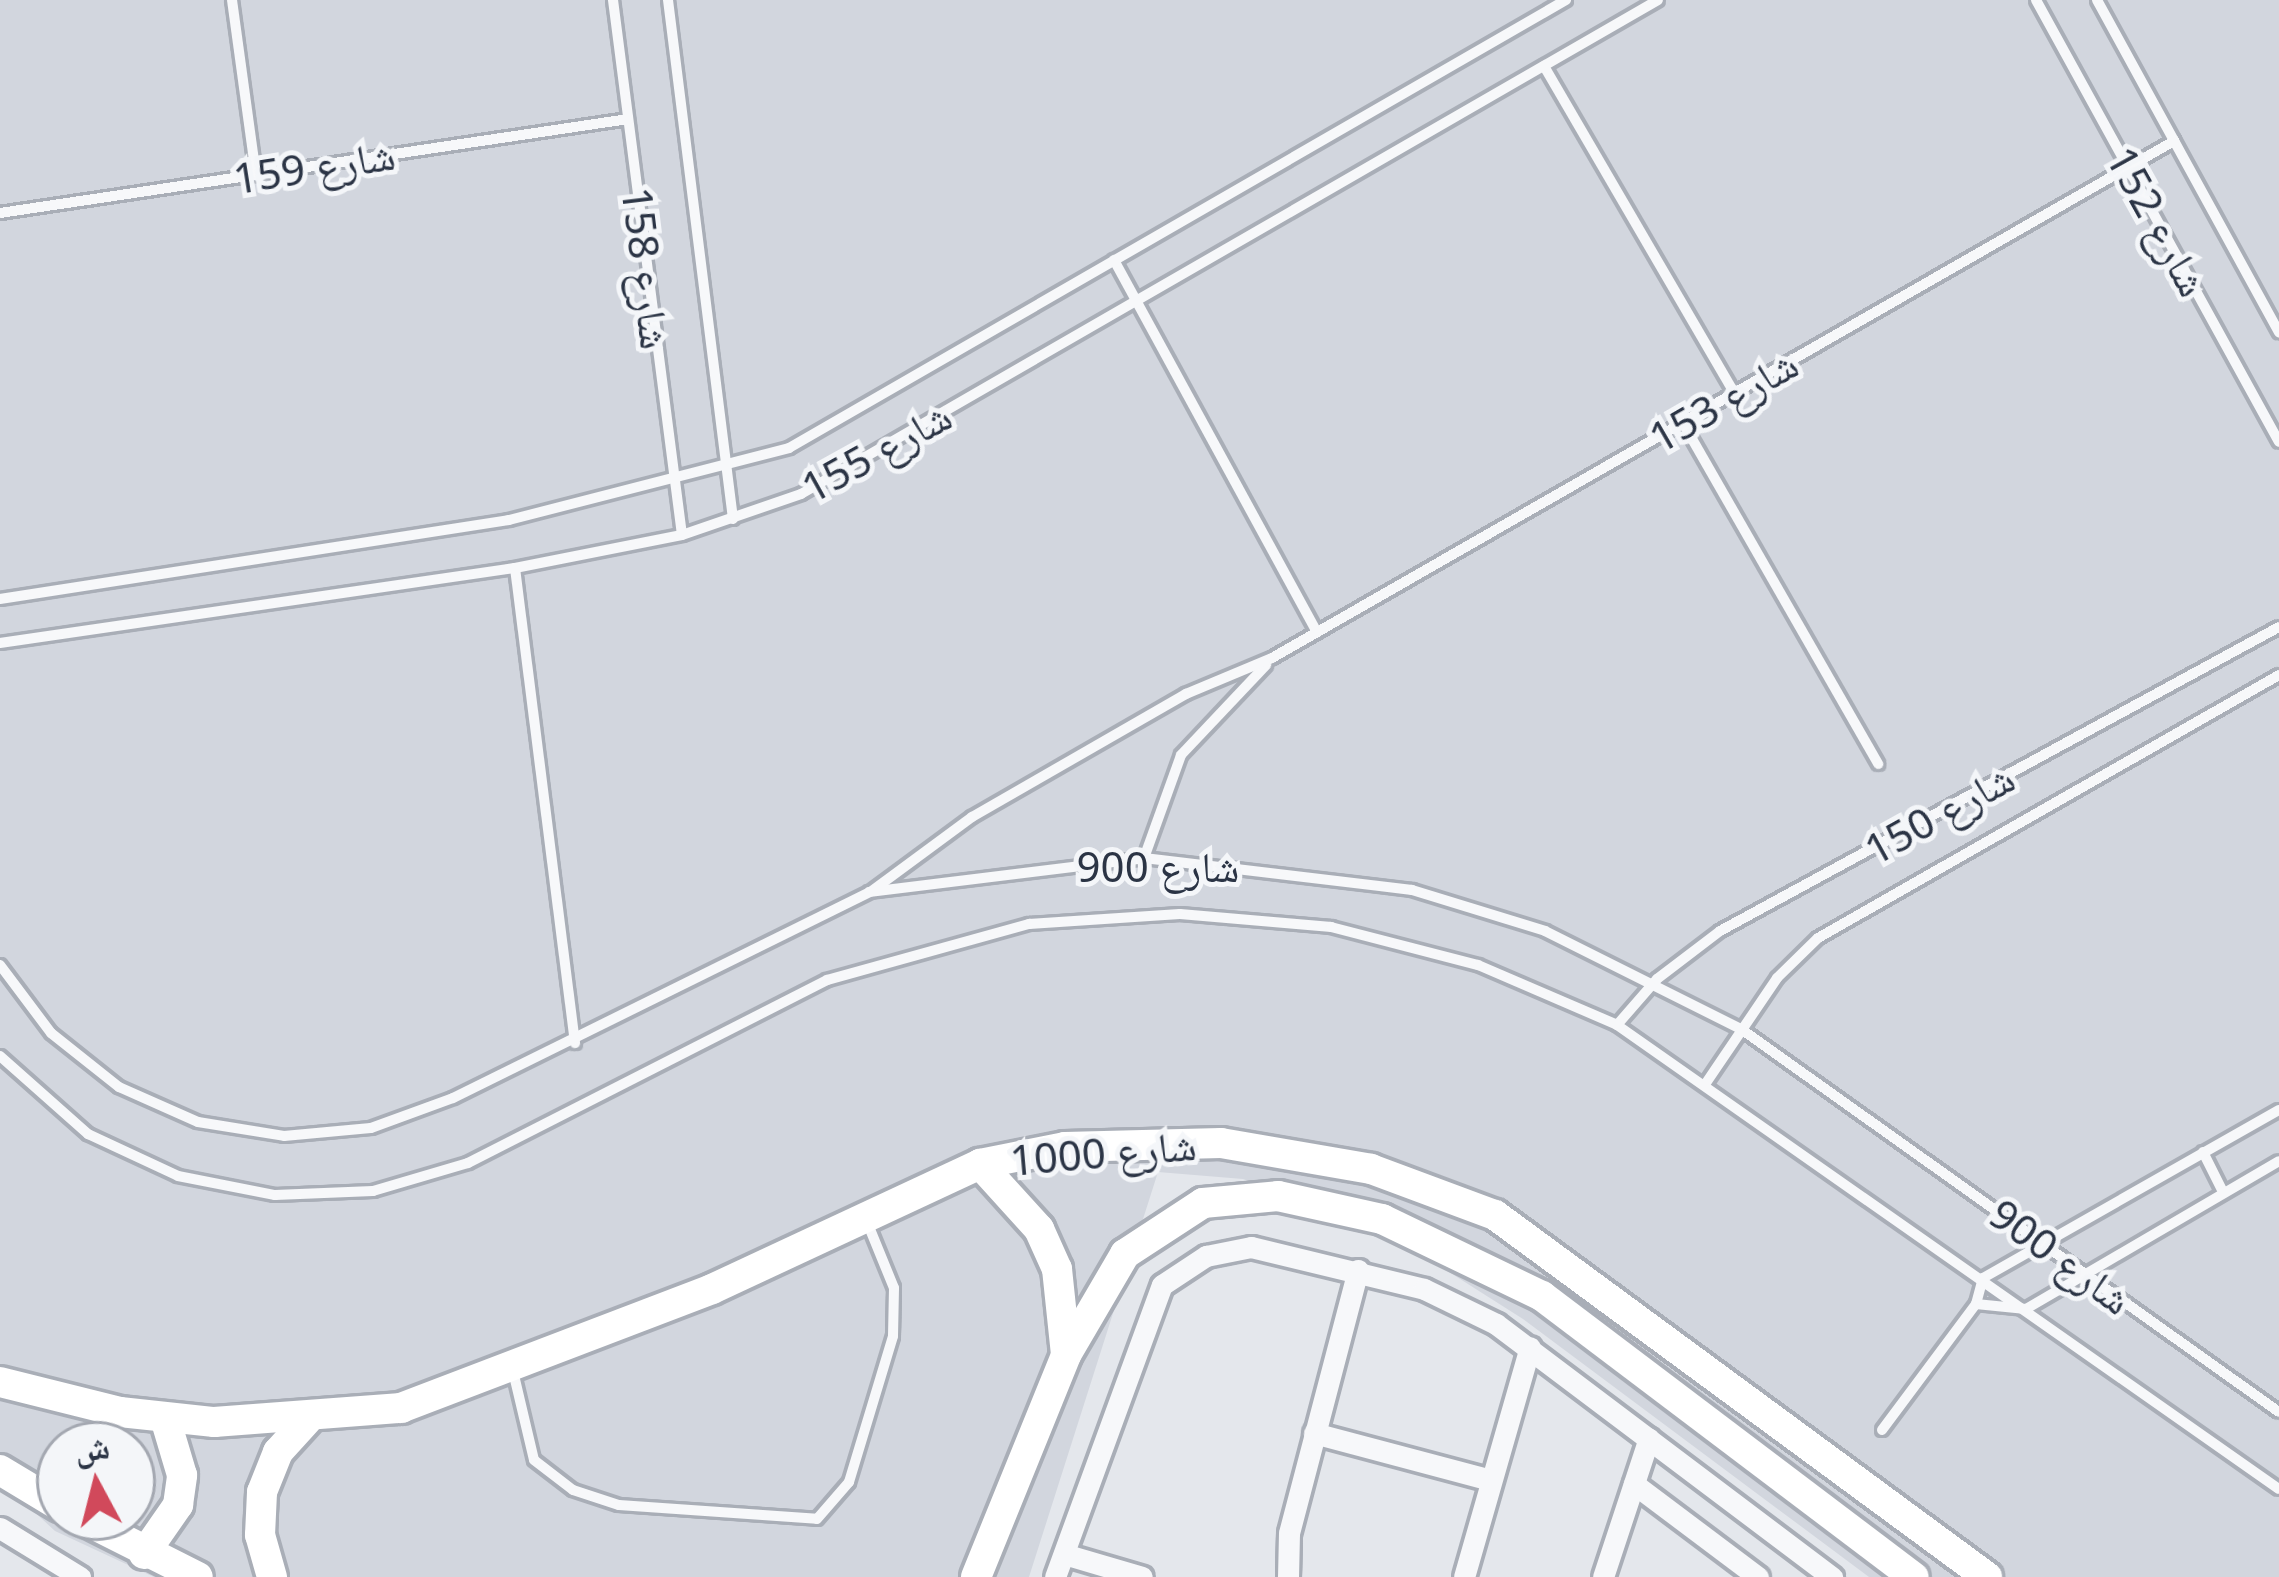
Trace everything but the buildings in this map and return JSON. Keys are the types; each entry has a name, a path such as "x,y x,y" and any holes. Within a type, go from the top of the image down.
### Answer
{"street":[{"name":"شارع 1000","path":"0,1382 165,1418 307,1420 401,1408 513,1371 980,1164 1065,1147 1221,1143 1302,1152 1439,1191 1555,1250 1988,1577"},
{"path":"980,1164 1039,1229 1061,1290 1066,1355"},
{"name":"شارع 1000","path":"976,1577 1066,1355 1125,1254 1162,1222 1243,1197 1341,1206 1430,1236 1542,1296 1914,1577"},
{"path":"1055,1577 1162,1285 1206,1256 1251,1247 1358,1270 1461,1305 1530,1347 1832,1577"},
{"path":"1288,1577 1314,1433 1358,1270"},
{"path":"1464,1577 1530,1347"},
{"path":"145,1554 178,1505 182,1475 165,1418"},
{"path":"272,1577 260,1535 262,1492 278,1452 307,1420"},
{"path":"1314,1433 1492,1480"},
{"path":"1603,1577 1649,1438"},
{"path":"0,1470 36,1492"},
{"path":"1634,1484 1731,1568 1758,1577"},
{"path":"0,1528 80,1577"},
{"path":"122,1541 198,1577"},
{"path":"1064,1554 1142,1577"}],"lane":[{"path":"232,0 256,175"},
{"name":"شارع 158","path":"613,0 682,535"},
{"name":"شارع 158","path":"668,0 734,519"},
{"name":"شارع 155","path":"0,599 509,520 675,483 789,448 1547,5 1566,0"},
{"name":"شارع 155","path":"0,644 515,568 682,535 801,494 1544,66 1637,5 1658,0"},
{"name":"شارع 152","path":"2036,0 2279,442"},
{"name":"شارع 152","path":"2097,0 2279,332"},
{"path":"1544,66 1735,393"},
{"name":"شارع 159","path":"0,213 628,118"},
{"name":"شارع 153","path":"1272,658 2174,141"},
{"path":"1114,260 1317,632"},
{"path":"1683,423 1878,764"},
{"path":"515,568 575,1043"},
{"name":"شارع 150","path":"1617,1025 1657,979 1720,931 2279,626"},
{"path":"1144,858 1180,755 1272,658"},
{"path":"869,892 972,817 1186,694 1272,658"},
{"name":"شارع 150","path":"1706,1083 1742,1029 1818,938 2279,675"},
{"name":"شارع 900","path":"0,965 51,1033 119,1087 198,1122 284,1136 371,1128 575,1043 869,892 1144,858 1412,890 1657,979 1742,1029 2279,1412"},
{"name":"شارع 900","path":"0,1056 88,1134 178,1176 275,1195 374,1191 469,1163 827,980 1029,924 1180,914 1331,927 1478,965 1617,1025 2279,1489"},
{"path":"1882,1430 1976,1304 1983,1278 2279,1110"},
{"path":"2203,1152 2223,1192"},
{"path":"1976,1304 2026,1309 2279,1161"},
{"path":"513,1371 534,1460 573,1490 619,1505 817,1519 849,1482 893,1336 894,1288 863,1213"}],"shaded area":[{"path":"0,0 2279,0 2279,1577 1869,1577 1523,1319 1383,1230 1243,1179 1158,1172 1029,1577 154,1577 77,1541 156,1541 156,1421 36,1421 36,1513 0,1480"}]}
